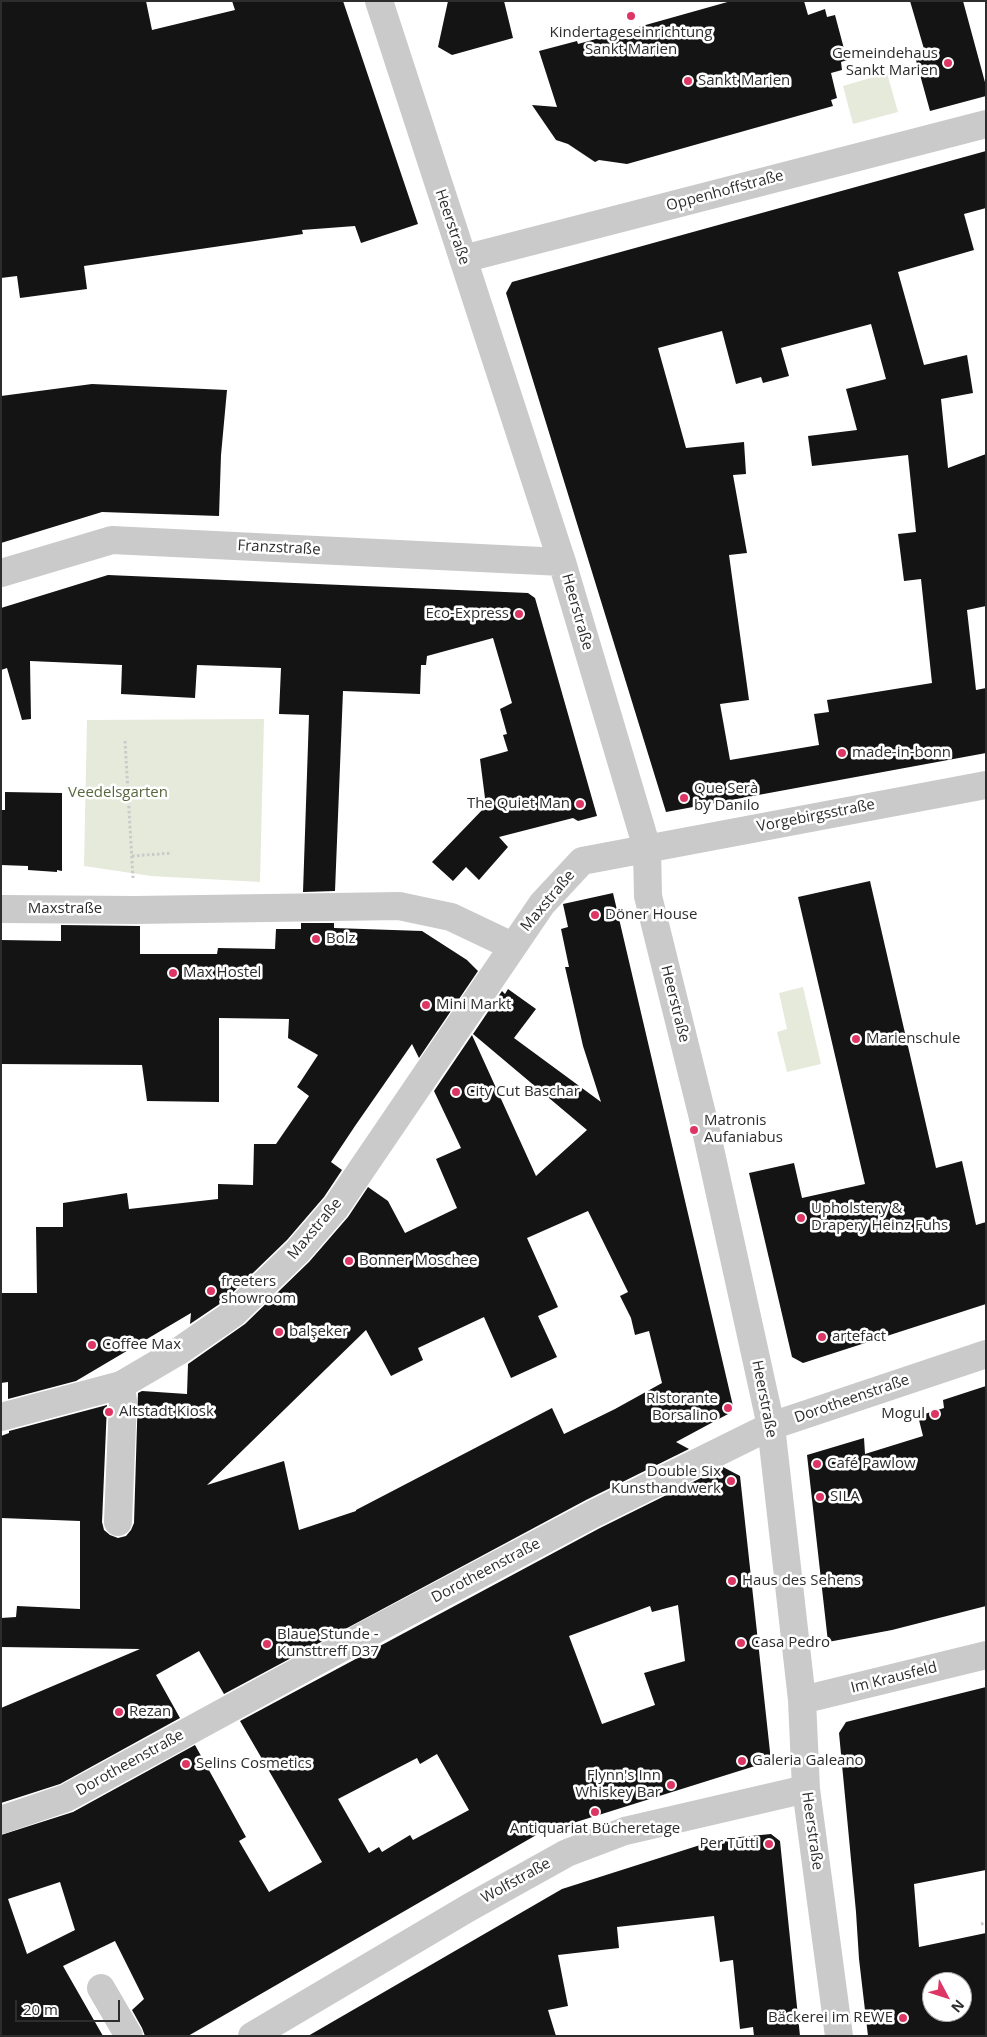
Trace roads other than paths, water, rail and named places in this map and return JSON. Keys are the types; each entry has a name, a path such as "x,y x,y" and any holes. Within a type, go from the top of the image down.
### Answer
{"street":[{"name":"Heerstraße","path":"379,1 562,562 647,848 648,896 704,1126 771,1426 802,1700 806,1788 839,2036"},
{"name":"Oppenhoffstraße","path":"464,259 986,124"},
{"name":"Franzstraße","path":"1,573 112,540 562,562"},
{"name":"Vorgebirgsstraße","path":"647,848 986,785"},
{"name":"Maxstraße","path":"1,1417 121,1385 179,1351 234,1313 298,1251 336,1207 542,904 582,861 647,848"},
{"name":"Maxstraße","path":"1,909 136,910 399,906 451,917 512,946"},
{"name":"Dorotheenstraße","path":"1,1820 66,1798 365,1635 593,1514 771,1426 986,1354"},
{"path":"118,1522 123,1401 121,1385"},
{"name":"Im Krausfeld","path":"802,1700 986,1655"},
{"name":"Wolfstraße","path":"252,2036 470,1907 567,1853 625,1831 806,1788"},
{"path":"101,1988 129,2036"}],"place":[{"name":"Kindertageseinrichtung Sankt Marien","path":"631,16"},
{"name":"Gemeindehaus Sankt Marien","path":"948,63"},
{"name":"Sankt Marien","path":"688,81"},
{"name":"Eco-Express","path":"519,614"},
{"name":"made-in-bonn","path":"842,753"},
{"name":"Que Serà by Danilo","path":"684,798"},
{"name":"The Quiet Man","path":"580,804"},
{"name":"Döner House","path":"595,915"},
{"name":"Bolz","path":"316,939"},
{"name":"Max Hostel","path":"173,973"},
{"name":"Mini Markt","path":"426,1005"},
{"name":"Marienschule","path":"856,1039"},
{"name":"City Cut Baschar","path":"456,1092"},
{"name":"Matronis Aufaniabus","path":"694,1130"},
{"name":"Upholstery & Drapery Heinz Fuhs","path":"801,1218"},
{"name":"Bonner Moschee","path":"349,1261"},
{"name":"freeters showroom","path":"211,1291"},
{"name":"balşeker","path":"279,1332"},
{"name":"artefact","path":"822,1337"},
{"name":"Coffee Max","path":"92,1345"},
{"name":"Ristorante Borsalino","path":"728,1408"},
{"name":"Altstadt Kiosk","path":"109,1412"},
{"name":"Mogul","path":"935,1414"},
{"name":"Café Pawlow","path":"817,1464"},
{"name":"Double Six Kunsthandwerk","path":"731,1481"},
{"name":"SILA","path":"820,1497"},
{"name":"Haus des Sehens","path":"732,1581"},
{"name":"Casa Pedro","path":"741,1643"},
{"name":"Blaue Stunde - Kunsttreff D37","path":"267,1644"},
{"name":"Rezan","path":"119,1712"},
{"name":"Galeria Galeano","path":"742,1761"},
{"name":"Selins Cosmetics","path":"186,1764"},
{"name":"Flynn's Inn Whiskey Bar","path":"671,1785"},
{"name":"Antiquariat Bücheretage","path":"595,1812"},
{"name":"Per Tutti","path":"769,1844"},
{"name":"Bäckerei im REWE","path":"903,2018"}],"park label":[{"name":"Veedelsgarten","path":"118,793"}]}
